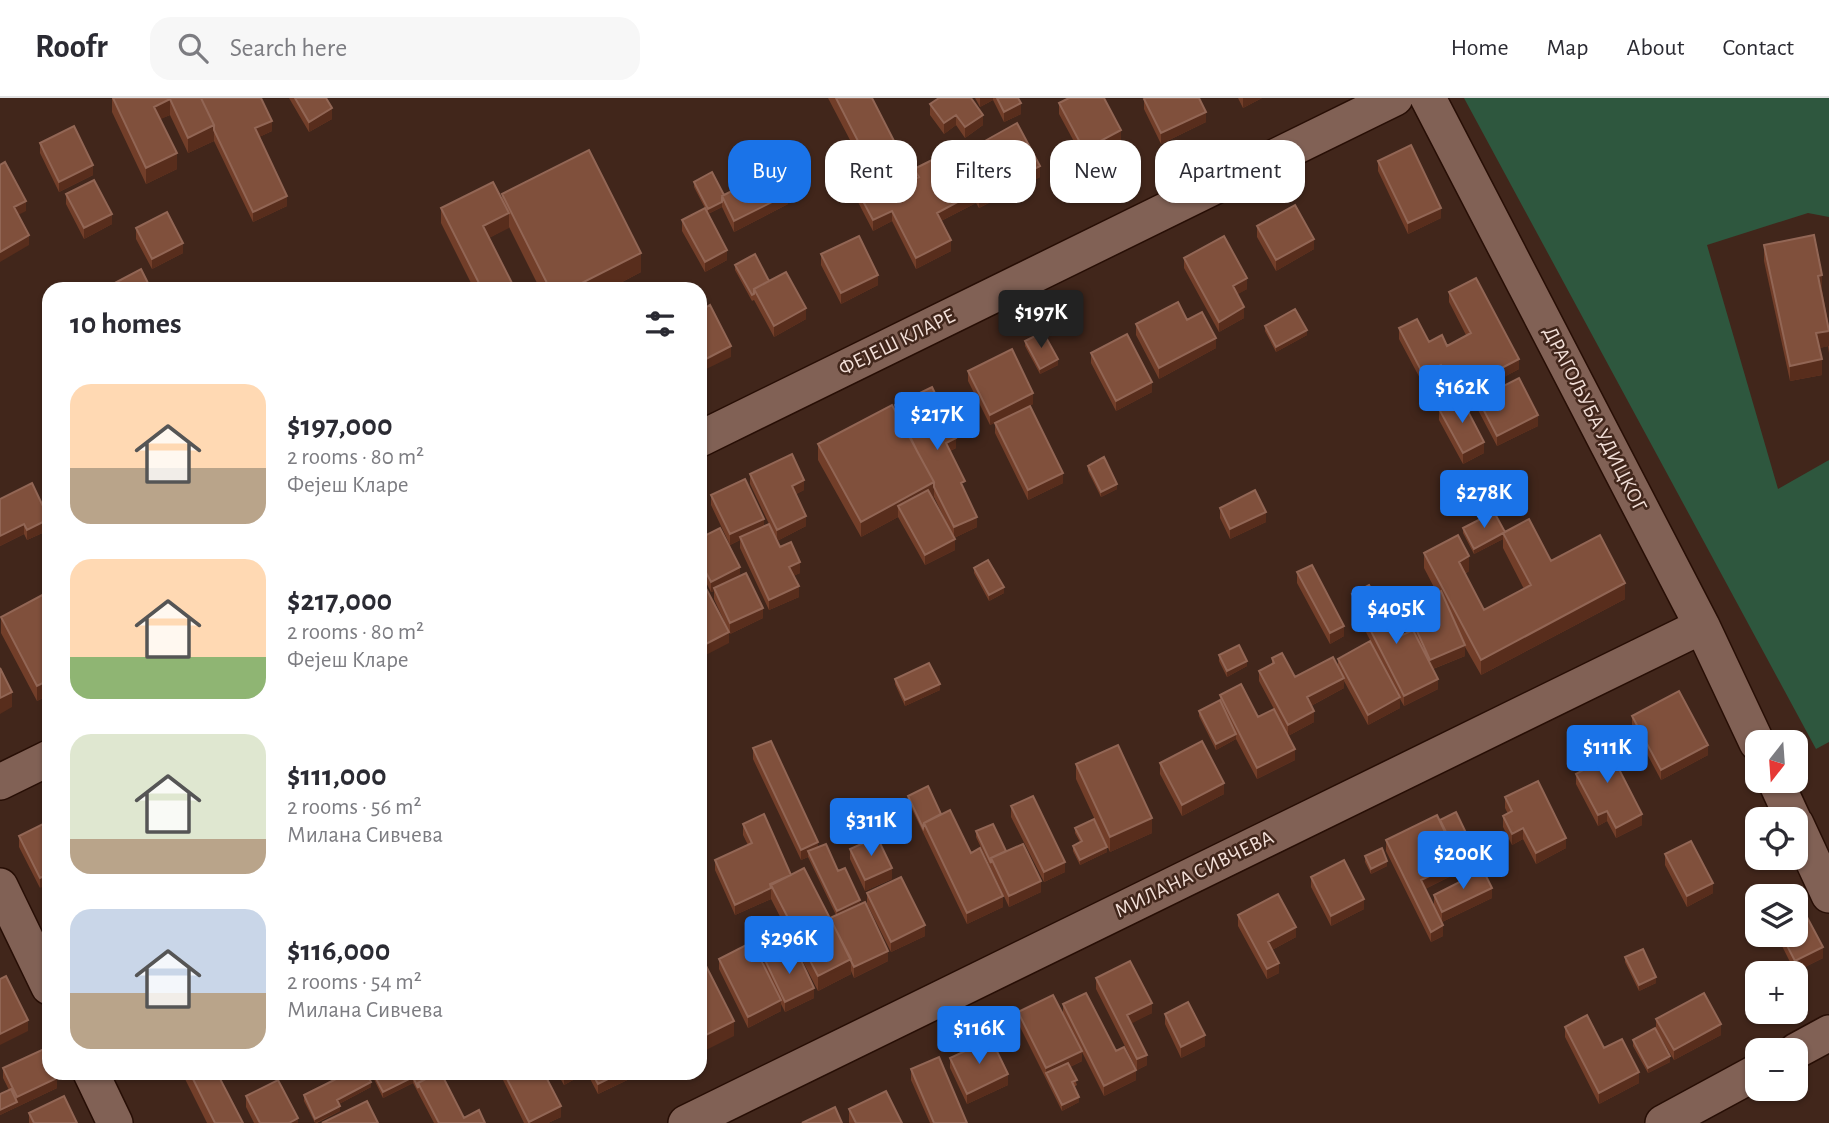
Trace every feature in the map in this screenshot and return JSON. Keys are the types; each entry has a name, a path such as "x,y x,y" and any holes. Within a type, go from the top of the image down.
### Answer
{"street":[{"name":"ФЕЈЕШ КЛАРЕ","path":"707,436 1395,98"},
{"name":"ДРАГОЉУБА УДИЦКОГ","path":"1428,98 1702,626 1751,730"},
{"name":"МИЛАНА СИВЧЕВА","path":"686,1123 1702,626"},
{"path":"0,782 42,761"},
{"path":"1808,850 1829,895"},
{"path":"0,886 42,973"},
{"path":"1808,1044 1829,1033"},
{"path":"1664,1123 1745,1079"},
{"path":"94,1080 115,1123"}],"green space":[{"path":"1464,98 1829,98 1829,217 1808,213 1707,245 1778,489 1829,460 1829,742 1816,749"}],"building":[{"path":"113,98 201,98 214,125 188,138 170,99 154,107 177,153 146,168"},
{"path":"201,98 261,98 272,121 255,128 287,196 253,212"},
{"path":"295,98 326,98 332,108 309,122"},
{"path":"836,98 872,98 894,140 857,140"},
{"path":"939,98 971,98 983,115 965,127 956,115 944,123 930,104"},
{"path":"997,98 1018,98 1021,103 1004,112"},
{"path":"1069,98 1104,98 1121,130 1102,140 1079,140 1059,103"},
{"path":"1199,98 1206,112 1161,133 1144,99"},
{"path":"1017,123 1026,140 987,140"},
{"path":"74,126 93,165 59,182 40,143"},
{"path":"1411,145 1441,208 1408,223 1378,161"},
{"path":"589,150 641,253 584,282 546,282 502,194"},
{"path":"931,160 931,203 956,203 937,213 951,240 916,258 892,211 873,220 864,203 917,203 917,168"},
{"path":"5,162 26,201 14,207 29,235 0,252 0,165"},
{"path":"712,172 724,195 722,202 708,209 694,182"},
{"path":"94,180 112,214 84,228 66,194"},
{"path":"493,182 509,213 483,226 511,282 478,282 441,208"},
{"path":"728,193 728,203 770,203 734,221 722,196"},
{"path":"1295,205 1314,239 1276,260 1257,226"},
{"path":"705,208 727,250 705,262 682,220"},
{"path":"167,212 183,243 152,259 136,228"},
{"path":"1814,235 1822,275 1818,276 1829,331 1816,333 1822,359 1790,366 1764,245"},
{"path":"859,236 878,275 841,293 821,254"},
{"path":"1224,236 1247,278 1233,286 1244,307 1219,322 1184,258"},
{"path":"755,254 769,281 754,289 752,295 735,265"},
{"path":"141,269 148,282 117,282"},
{"path":"786,272 806,308 774,326 754,289"},
{"path":"1476,278 1519,359 1456,392 1441,365 1423,374 1399,328 1417,319 1429,342 1442,335 1447,346 1471,333 1449,292"},
{"path":"1178,302 1187,320 1202,312 1216,338 1159,368 1136,324"},
{"path":"710,305 731,346 707,358 707,307"},
{"path":"1295,309 1307,330 1276,347 1265,326"},
{"path":"1043,332 1058,359 1040,369 1025,341"},
{"path":"1127,334 1152,382 1116,401 1091,353"},
{"path":"1012,349 1033,393 990,415 968,371"},
{"path":"1519,378 1538,415 1497,436 1478,399"},
{"path":"932,387 956,438 946,443 965,481 961,483 977,517 954,527 895,405"},
{"path":"1461,398 1484,442 1463,453 1439,409"},
{"path":"892,405 934,482 861,522 818,444"},
{"path":"1030,406 1063,473 1028,490 995,423"},
{"path":"792,454 804,480 792,486 806,516 777,530 750,474"},
{"path":"1104,457 1117,484 1101,492 1088,466"},
{"path":"745,479 764,519 730,534 711,495"},
{"path":"32,483 42,504 42,522 27,530 24,524 0,536 0,499"},
{"path":"928,490 955,539 925,555 898,506"},
{"path":"1255,490 1266,512 1230,529 1220,508"},
{"path":"1494,512 1505,532 1474,549 1463,528"},
{"path":"1529,519 1551,561 1600,535 1625,583 1481,660 1424,553 1458,535 1469,556 1459,562 1484,610 1531,585 1503,533"},
{"path":"769,524 780,547 791,542 800,562 789,567 799,586 769,600 740,537"},
{"path":"720,528 740,567 711,582 707,574 707,534"},
{"path":"988,560 1004,587 989,595 974,568"},
{"path":"1312,565 1344,626 1330,633 1297,572"},
{"path":"746,573 763,608 730,623 714,588"},
{"path":"1369,585 1396,638 1413,630 1438,679 1404,696 1352,594"},
{"path":"707,590 729,632 707,643"},
{"path":"1441,591 1465,645 1430,660 1406,607"},
{"path":"42,595 42,684 37,686 1,617"},
{"path":"1370,641 1400,697 1368,715 1338,659"},
{"path":"1239,645 1247,661 1227,671 1219,655"},
{"path":"1282,653 1295,677 1333,657 1344,678 1307,697 1314,711 1288,725 1259,671 1274,663 1272,658"},
{"path":"929,663 940,684 905,700 895,679"},
{"path":"0,668 12,692 0,698"},
{"path":"1241,684 1258,717 1274,709 1295,749 1257,768 1220,695"},
{"path":"1679,691 1708,745 1661,770 1632,716"},
{"path":"1220,700 1236,734 1216,744 1199,711"},
{"path":"1604,740 1642,814 1616,828 1607,811 1598,815 1576,774 1585,769 1577,754"},
{"path":"771,741 818,842 801,850 753,748"},
{"path":"1202,741 1224,783 1182,805 1160,763"},
{"path":"1118,745 1152,818 1110,837 1076,764"},
{"path":"1538,781 1566,838 1536,853 1523,828 1512,834 1503,816 1512,811 1505,797"},
{"path":"928,786 941,814 924,823 923,828 908,796"},
{"path":"1033,796 1065,862 1044,872 1011,806"},
{"path":"950,810 971,853 980,848 1003,896 967,913 924,823"},
{"path":"1456,812 1468,837 1452,844 1440,820"},
{"path":"764,814 791,875 735,905 715,860 752,843 743,824"},
{"path":"1437,815 1459,862 1421,880 1443,925 1431,932 1386,840"},
{"path":"1094,819 1107,847 1080,860 1073,846 1082,841 1075,828"},
{"path":"42,824 42,877 40,878 19,836"},
{"path":"993,824 1006,851 991,858 991,863 976,831"},
{"path":"877,837 892,868 865,880 850,849"},
{"path":"1691,841 1713,883 1687,896 1665,854"},
{"path":"826,844 838,871 845,868 860,900 837,911 808,851"},
{"path":"1023,844 1041,881 1009,896 991,858"},
{"path":"1382,848 1387,861 1371,869 1365,856"},
{"path":"1344,860 1364,899 1331,916 1311,877"},
{"path":"804,868 851,959 818,976 771,885"},
{"path":"1483,870 1492,888 1442,912 1434,895"},
{"path":"901,877 925,925 891,942 867,893"},
{"path":"1278,894 1296,927 1268,942 1279,963 1267,969 1238,915"},
{"path":"865,902 888,951 854,967 830,918"},
{"path":"1808,919 1823,947 1795,961 1788,947 1808,947"},
{"path":"752,942 781,1000 748,1017 719,959"},
{"path":"1643,949 1656,977 1639,985 1625,957"},
{"path":"780,950 786,962 799,956 814,988 785,1002 764,958"},
{"path":"1130,961 1152,1003 1127,1015 1147,1055 1137,1059 1096,978"},
{"path":"707,968 734,1021 707,1034"},
{"path":"6,976 28,1020 0,1034 0,979"},
{"path":"1086,993 1116,1051 1124,1047 1136,1070 1104,1086 1063,1004"},
{"path":"1704,993 1721,1024 1674,1050 1656,1019"},
{"path":"1053,995 1082,1051 1046,1068 1018,1012"},
{"path":"1188,1002 1205,1035 1181,1047 1165,1014"},
{"path":"1587,1015 1604,1048 1622,1039 1639,1072 1599,1093 1565,1027"},
{"path":"1655,1028 1670,1056 1648,1068 1633,1040"},
{"path":"991,1039 1008,1074 967,1094 950,1058"},
{"path":"42,1050 42,1080 53,1080 17,1097 3,1068"},
{"path":"939,1057 967,1123 934,1123 911,1069"},
{"path":"1068,1063 1077,1080 1072,1082 1079,1097 1062,1105 1046,1073"},
{"path":"194,1080 221,1080 243,1123 215,1123"},
{"path":"278,1080 298,1118 289,1123 260,1123 246,1096"},
{"path":"334,1080 371,1082 337,1100 340,1106 315,1119 304,1095"},
{"path":"377,1080 407,1080 383,1092"},
{"path":"424,1080 445,1080 464,1118 479,1110 485,1123 439,1123 418,1083"},
{"path":"508,1080 548,1080 561,1106 529,1122"},
{"path":"11,1089 17,1102 0,1110 0,1094"},
{"path":"886,1091 902,1123 856,1123 849,1109"},
{"path":"64,1096 77,1123 34,1123 29,1113"},
{"path":"367,1101 378,1123 322,1123"},
{"path":"835,1107 842,1123 802,1123"}]}
